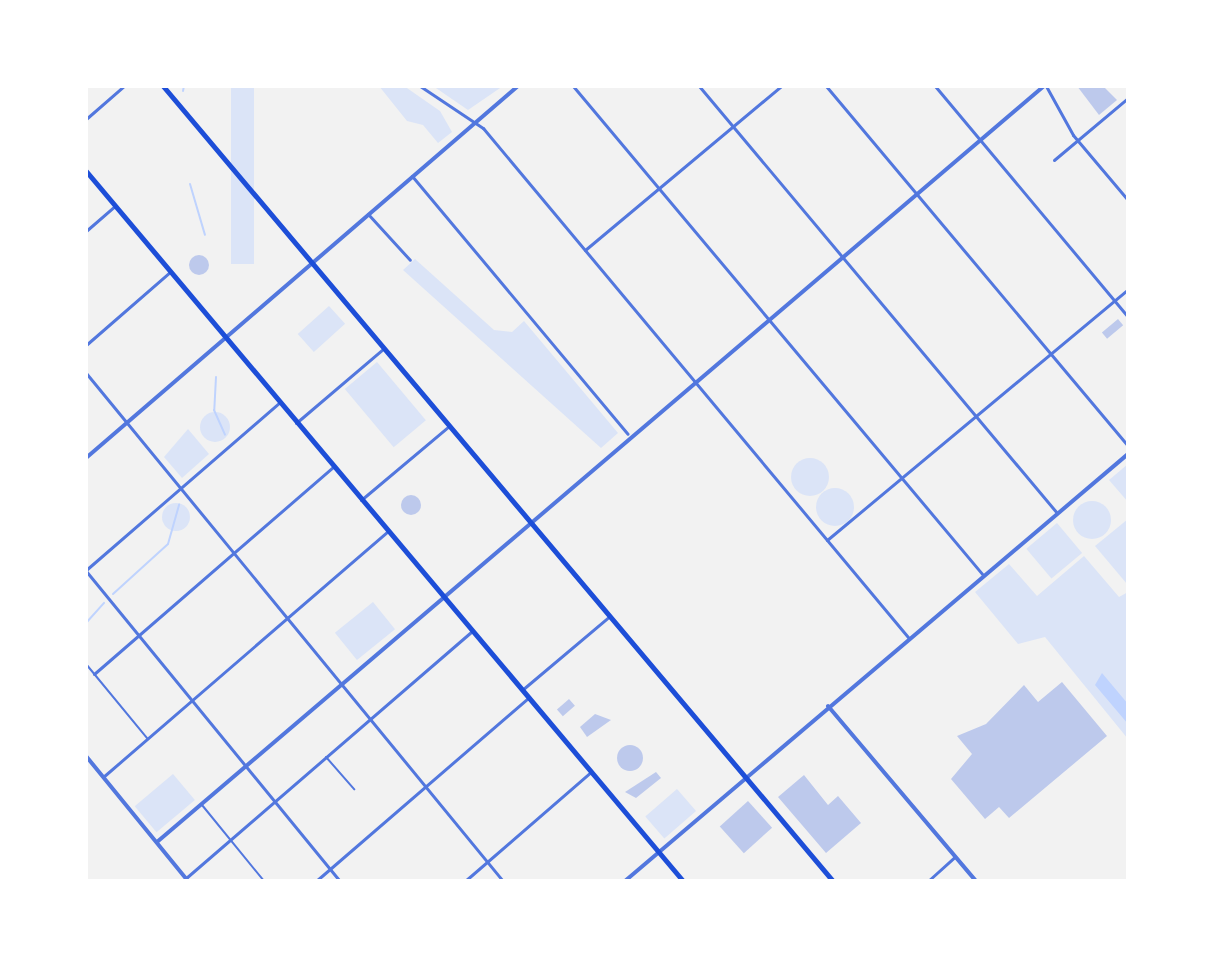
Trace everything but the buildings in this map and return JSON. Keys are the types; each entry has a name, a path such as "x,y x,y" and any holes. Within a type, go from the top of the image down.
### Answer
{"main road":[{"path":"163,86 833,881"},
{"path":"86,171 683,881"}],"street":[{"path":"86,119 124,86"},
{"path":"420,86 474,123 585,250 908,637"},
{"path":"86,458 518,86"},
{"path":"573,86 983,575"},
{"path":"699,86 1057,513"},
{"path":"585,250 781,86"},
{"path":"826,86 1128,446"},
{"path":"935,86 1128,317"},
{"path":"157,842 628,434 1045,86 1077,140 1128,200"},
{"path":"1054,160 1128,98"},
{"path":"411,176 628,434"},
{"path":"86,231 115,206"},
{"path":"368,214 410,260"},
{"path":"86,345 170,272"},
{"path":"827,540 1128,289"},
{"path":"296,423 383,349"},
{"path":"86,373 503,881"},
{"path":"279,403 86,570 340,881"},
{"path":"361,500 448,427"},
{"path":"625,881 908,637 1128,454"},
{"path":"94,674 333,467"},
{"path":"103,777 388,531"},
{"path":"522,690 610,616"},
{"path":"86,756 187,879 472,631"},
{"path":"316,881 528,698"},
{"path":"828,706 976,881"},
{"path":"465,881 591,772"},
{"path":"928,881 956,857"}],"lane":[{"path":"86,664 148,738"},
{"path":"326,757 354,789"},
{"path":"201,803 264,881"}],"shaded area":[{"path":"231,86 254,86 254,264 231,264"},
{"path":"379,86 404,86 440,111 452,132 438,143 423,125 407,121"},
{"path":"433,86 503,86 468,110"},
{"path":"415,259 494,330 512,332 524,321 618,433 601,448 403,270"},
{"path":"329,306 345,324 314,352 298,334"},
{"path":"377,362 426,420 394,447 345,389"},
{"path":"215,412 226,416 230,427 226,438 215,442 204,438 200,427 204,416"},
{"path":"188,429 209,454 182,478 164,457"},
{"path":"810,458 823,464 829,477 823,490 810,496 797,490 791,477 797,464"},
{"path":"1128,464 1128,502 1109,480"},
{"path":"835,488 848,494 854,507 848,520 835,526 822,520 816,507 822,494"},
{"path":"1092,501 1105,507 1111,520 1105,533 1092,539 1079,533 1073,520 1079,507"},
{"path":"176,503 186,507 190,517 186,527 176,531 166,527 162,517 166,507"},
{"path":"1128,519 1128,584 1127,584 1095,546"},
{"path":"1057,523 1082,553 1051,579 1026,549"},
{"path":"1084,556 1119,597 1128,592 1128,739 1045,637 1018,644 975,592 1009,564 1037,596"},
{"path":"373,602 395,629 357,660 335,633"},
{"path":"173,774 195,800 157,832 135,806"},
{"path":"677,789 696,811 664,838 645,817"}],"water":[{"path":"1102,673 1128,704 1128,724 1095,685"}],"waterway":[{"path":"183,91 184,86"},
{"path":"190,184 205,235"},
{"path":"216,377 214,410 225,435"},
{"path":"113,594 168,544 179,505"},
{"path":"86,623 104,603"}]}
